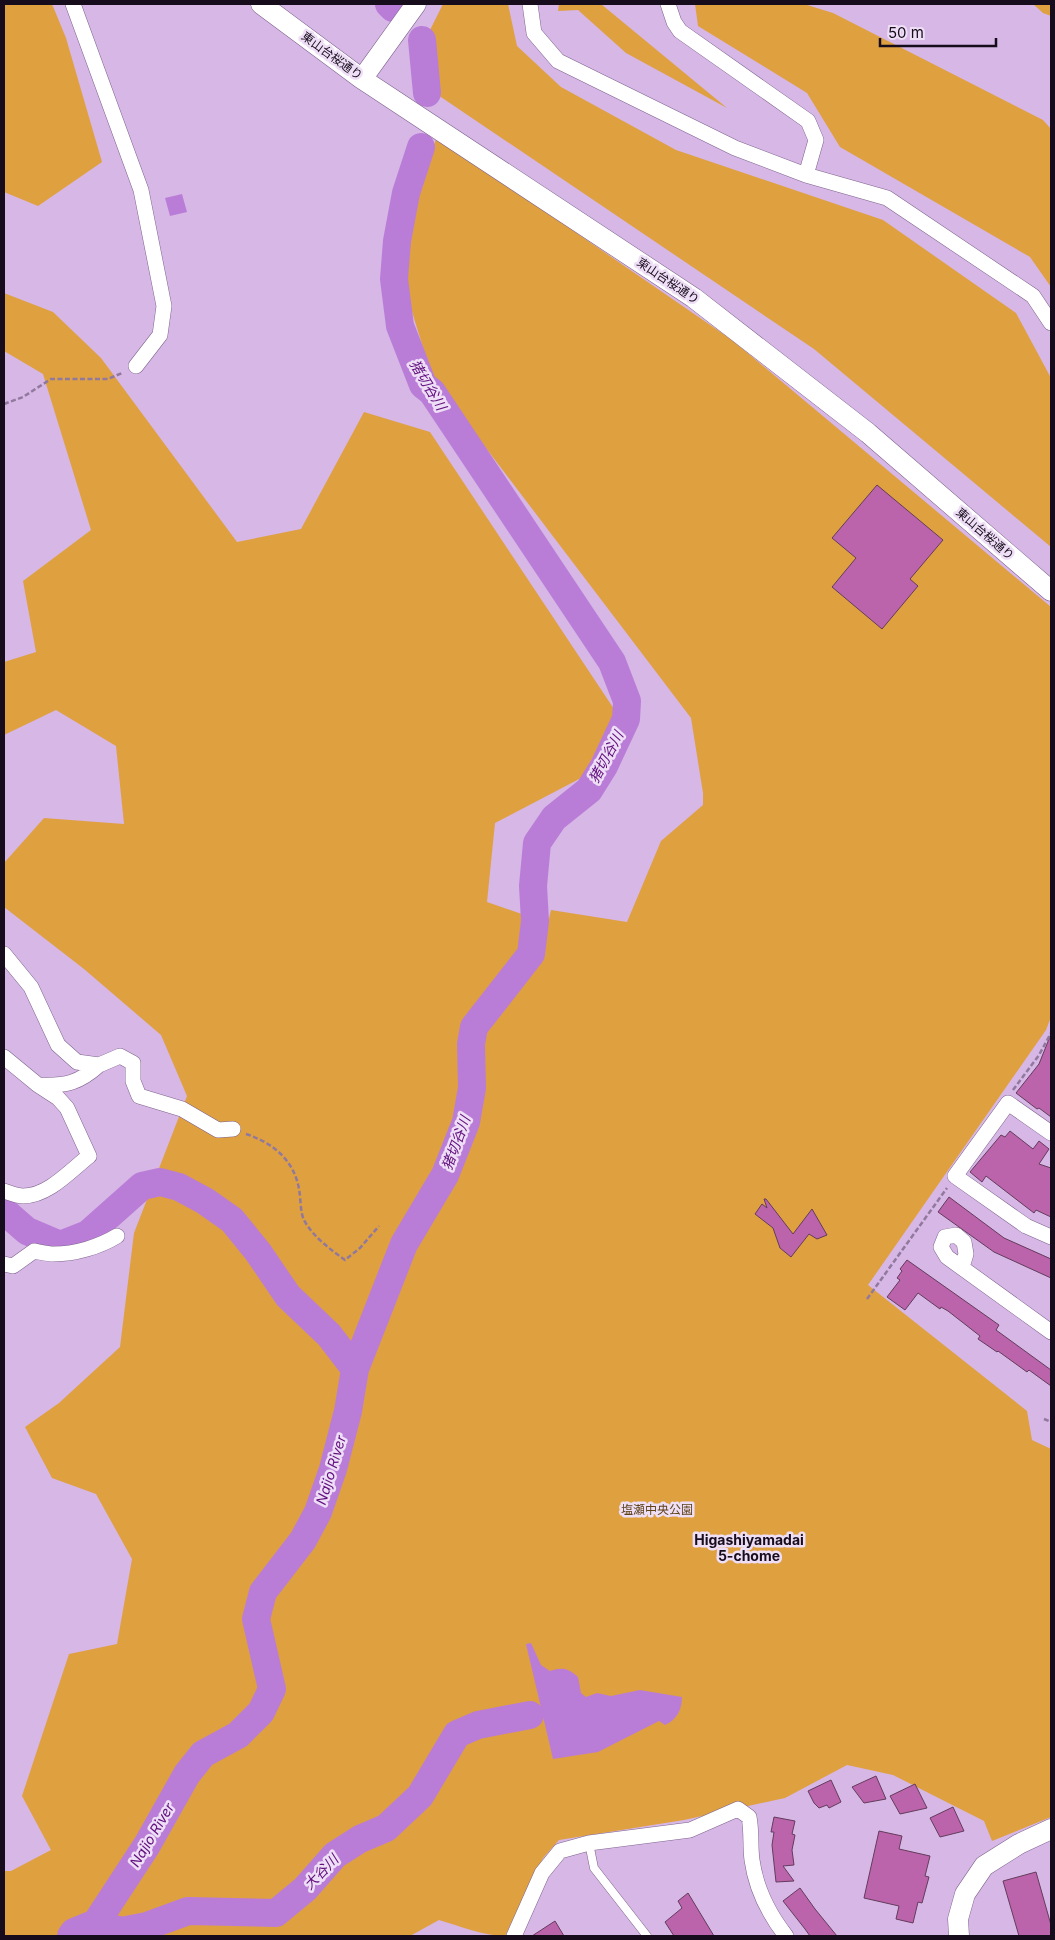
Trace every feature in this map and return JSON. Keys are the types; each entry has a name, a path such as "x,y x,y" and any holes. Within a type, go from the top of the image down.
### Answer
{"street":[{"path":"73,4 141,190 164,306 160,336 136,366"},
{"name":"東山台桜通り","path":"261,4 362,78 694,298 868,433 1051,591"},
{"path":"362,78 416,4"},
{"path":"530,4 534,33 558,61 735,148 806,175 886,198 1033,296 1051,323"},
{"path":"668,4 674,22 680,31 808,121 816,140 806,175"},
{"path":"4,954 31,987 58,1045 77,1062 99,1064"},
{"path":"38,1085 63,1086 91,1072 99,1064 120,1056 133,1063 133,1081 139,1096 182,1109 218,1130 233,1129"},
{"path":"4,1057 38,1085 58,1098 67,1108 89,1156 50,1187 33,1195 21,1196 4,1191"},
{"path":"1051,1134 1008,1103 955,1176 1026,1226 1051,1236"},
{"path":"4,1264 13,1266 34,1251 52,1254 67,1252 103,1244 117,1236"},
{"path":"962,1267 1051,1332"},
{"path":"514,1936 542,1874 560,1851 589,1843 690,1830 738,1809 749,1817 752,1859 759,1891 771,1917 786,1936"},
{"path":"959,1936 958,1919 965,1894 984,1866 1019,1844 1051,1829"}],"lane":[{"path":"589,1843 594,1868 647,1936"}],"path":[{"path":"4,404 22,397 51,379 108,379 136,366"},
{"path":"1008,1103 1013,1089 1039,1055 1051,1033"},
{"path":"233,1129 261,1139 285,1156 299,1187 303,1219 321,1242 345,1260 360,1248 379,1226"},
{"path":"867,1298 955,1176"},
{"path":"1044,1419 1051,1422"}],"green space":[{"path":"4,4 52,4 66,38 102,162 38,206 4,192"},
{"path":"443,4 508,4 517,46 561,87 676,150 883,220 1016,313 1051,378 1051,547 814,349 435,93 429,32"},
{"path":"559,4 601,4 727,108 626,53 578,10 558,11"},
{"path":"695,4 804,4 833,13 1043,120 1051,129 1051,287 1030,257 840,147 807,93 698,26"},
{"path":"1033,4 1051,4 1051,16 1043,13"},
{"name":"塩瀬中央公園","path":"437,137 732,340 1051,607 1051,1017 1046,1030 868,1285 1027,1411 1032,1440 1051,1449 1051,1817 992,1841 984,1821 893,1775 847,1765 785,1798 684,1820 559,1840 543,1858 505,1936 480,1933 439,1920 410,1936 4,1936 4,1871 11,1871 51,1850 22,1796 69,1654 117,1644 132,1559 96,1494 52,1478 25,1427 59,1403 120,1347 134,1233 187,1096 161,1035 84,969 4,907 4,863 44,818 124,824 116,746 56,710 4,735 4,662 36,652 23,581 91,530 43,374 4,351 4,293 53,312 101,358 237,542 301,529 364,412 430,432 616,712 583,777 495,823 487,902 548,923 551,910 627,922 661,841 703,805 703,793 691,718 432,377 406,292 413,198"}],"shaded area":[{"path":"182,194 187,212 170,216 165,198"},
{"path":"531,1643 541,1665 550,1671 565,1669 574,1674 578,1677 581,1693 586,1697 597,1693 611,1696 640,1690 682,1697 680,1710 669,1723 665,1725 659,1721 598,1752 553,1759 526,1644"}],"building":[{"path":"877,485 943,540 910,579 918,586 882,629 832,587 856,558 832,538"},
{"path":"1051,1034 1051,1117 1016,1093 1039,1064"},
{"path":"1010,1131 1033,1149 1039,1141 1049,1149 1039,1164 1051,1168 1051,1217 1036,1210 1034,1213 986,1176 982,1182 970,1172 1001,1135 1005,1137"},
{"path":"949,1197 1004,1238 1051,1259 1051,1278 994,1252 938,1212"},
{"path":"764,1199 766,1199 793,1234 812,1209 827,1235 817,1239 809,1234 791,1257 780,1248 773,1228 755,1214 762,1204 767,1208"},
{"path":"907,1260 999,1325 996,1330 1051,1370 1051,1386 1029,1370 1027,1372 978,1339 980,1336 948,1311 941,1307 940,1309 918,1293 905,1310 887,1297 900,1280 897,1278 902,1271 900,1269"},
{"path":"876,1776 886,1799 864,1803 852,1787"},
{"path":"831,1780 841,1802 829,1808 827,1805 819,1808 808,1791"},
{"path":"915,1784 927,1808 900,1814 890,1796"},
{"path":"953,1807 964,1831 940,1837 930,1818"},
{"path":"774,1817 795,1821 792,1834 795,1835 792,1850 794,1865 783,1866 794,1881 776,1882 772,1845 774,1832 771,1832"},
{"path":"879,1831 902,1836 899,1849 930,1856 925,1876 929,1877 922,1903 918,1902 913,1923 896,1919 899,1906 864,1898"},
{"path":"1036,1872 1051,1925 1051,1936 1019,1936 1003,1881"},
{"path":"800,1888 837,1936 810,1936 783,1901"},
{"path":"688,1893 714,1936 674,1936 665,1922 682,1908 678,1901"},
{"path":"555,1921 564,1936 532,1936"}],"waterway":[{"path":"389,4 393,8"},
{"name":"猪切谷川","path":"422,40 427,93"},
{"name":"猪切谷川","path":"71,1936 74,1932 96,1923 147,1845 187,1774 203,1754 238,1735 261,1712 272,1689 256,1619 263,1592 303,1540 318,1512 333,1469 348,1411 355,1369 404,1244 445,1175 466,1122 472,1088 471,1044 474,1027 531,954 535,921 533,886 537,843 554,818 589,790 604,766 626,719 627,701 612,662 432,392 423,385 400,326 394,279 397,241 406,193 421,147"},
{"name":"Najio River","path":"4,1211 27,1231 60,1245 88,1234 142,1186 160,1182 179,1187 205,1201 232,1220 258,1252 288,1296 329,1335 355,1369"},
{"name":"大谷川","path":"96,1923 121,1931 147,1926 188,1911 276,1913 305,1889 335,1855 360,1839 386,1828 420,1796 457,1734 478,1725 530,1715"}],"district":[{"name":"Higashiyamadai 5-chome","path":"749,1548"}]}
